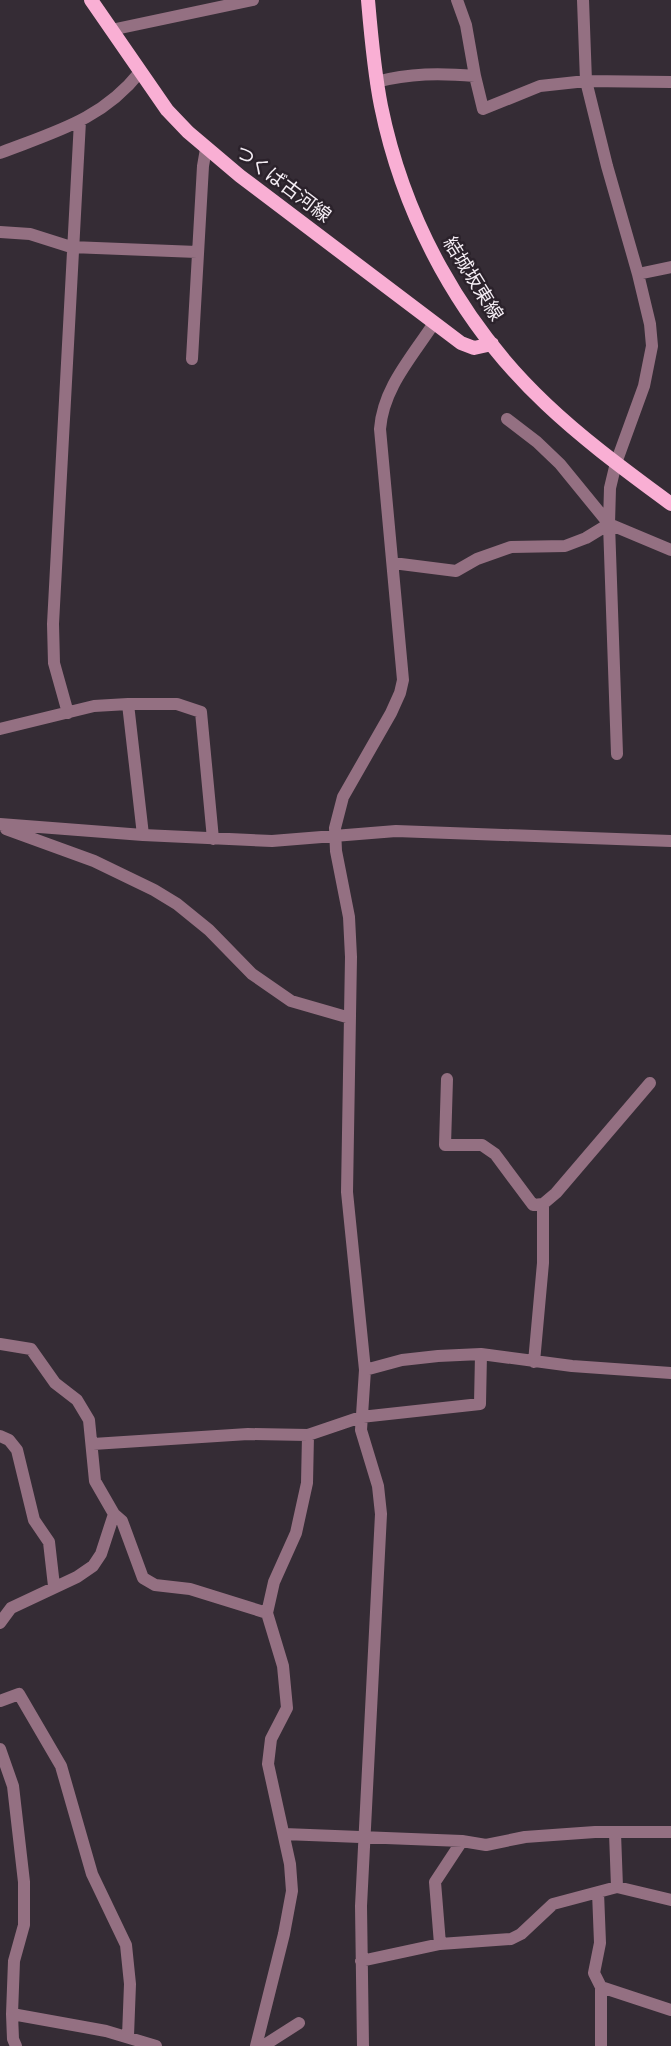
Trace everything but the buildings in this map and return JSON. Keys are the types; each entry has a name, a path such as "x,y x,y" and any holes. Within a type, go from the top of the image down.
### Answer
{"main road":[{"name":"つくば古河線","path":"91,0 167,110 206,149 467,346 481,348 492,344"},
{"name":"結城坂東線","path":"368,0 376,82 392,150 419,226 453,290 492,344 545,404 616,463 670,501"}],"street":[{"path":"111,30 213,4 253,0"},
{"path":"457,0 466,24 483,109 540,86 586,82 671,82"},
{"path":"583,0 586,82 591,108 638,274 650,324 652,346 644,386 616,463 610,488 617,754"},
{"path":"0,153 80,121 117,98 140,72"},
{"path":"376,82 439,72 475,76"},
{"path":"68,713 54,663 53,624 68,355 71,247 80,121"},
{"path":"192,359 197,251 206,149"},
{"path":"0,232 30,234 71,247 197,251"},
{"path":"638,274 671,267"},
{"path":"363,2046 361,1961 364,1836 381,1514 378,1486 361,1430 366,1389 365,1370 347,1192 351,957 349,917 335,835 336,816 342,797 391,713 403,680 380,429 388,393 434,323"},
{"path":"507,419 560,464 609,524 671,550"},
{"path":"393,564 456,570 511,547 565,546 586,538 609,524"},
{"path":"0,729 94,706 177,704 201,712 213,839"},
{"path":"128,705 143,835"},
{"path":"0,826 272,841 396,831 671,841"},
{"path":"0,826 94,861 154,890 177,904 209,930 252,974 291,1001 350,1018"},
{"path":"446,1079 445,1146 482,1145 495,1154 533,1205 543,1204 556,1194 650,1083"},
{"path":"534,1362 543,1263 543,1204"},
{"path":"0,1344 31,1349 55,1383 76,1400 89,1420 95,1481 114,1514 122,1521 141,1575 146,1581 155,1585 190,1589 267,1613"},
{"path":"365,1370 402,1360 481,1354 534,1362 671,1373"},
{"path":"93,1444 248,1434 308,1435 361,1417 480,1404 481,1354"},
{"path":"256,2046 291,1899 291,1873 267,1753 287,1708 286,1683 267,1613 274,1582 299,1521 307,1483 308,1435"},
{"path":"0,1436 9,1440 17,1450 34,1520 49,1542 54,1586"},
{"path":"0,1623 11,1608 77,1577 93,1566 101,1554 114,1514"},
{"path":"0,1701 19,1694 61,1766 92,1874 126,1945 130,1984 128,2036"},
{"path":"0,1749 13,1786 24,1882 24,1925 14,1961 12,2014 13,2039 16,2046"},
{"path":"284,1834 462,1841 486,1845 525,1837 595,1832 671,1832"},
{"path":"615,1833 617,1887"},
{"path":"440,1944 435,1882 462,1841"},
{"path":"361,1961 440,1944 511,1939 522,1934 553,1904 617,1887 671,1900"},
{"path":"598,1892 600,1943 594,1973 601,1987 601,2046"},
{"path":"601,1987 671,2010"},
{"path":"12,2014 128,2036 156,2046"},
{"path":"263,2046 299,2022"}]}
